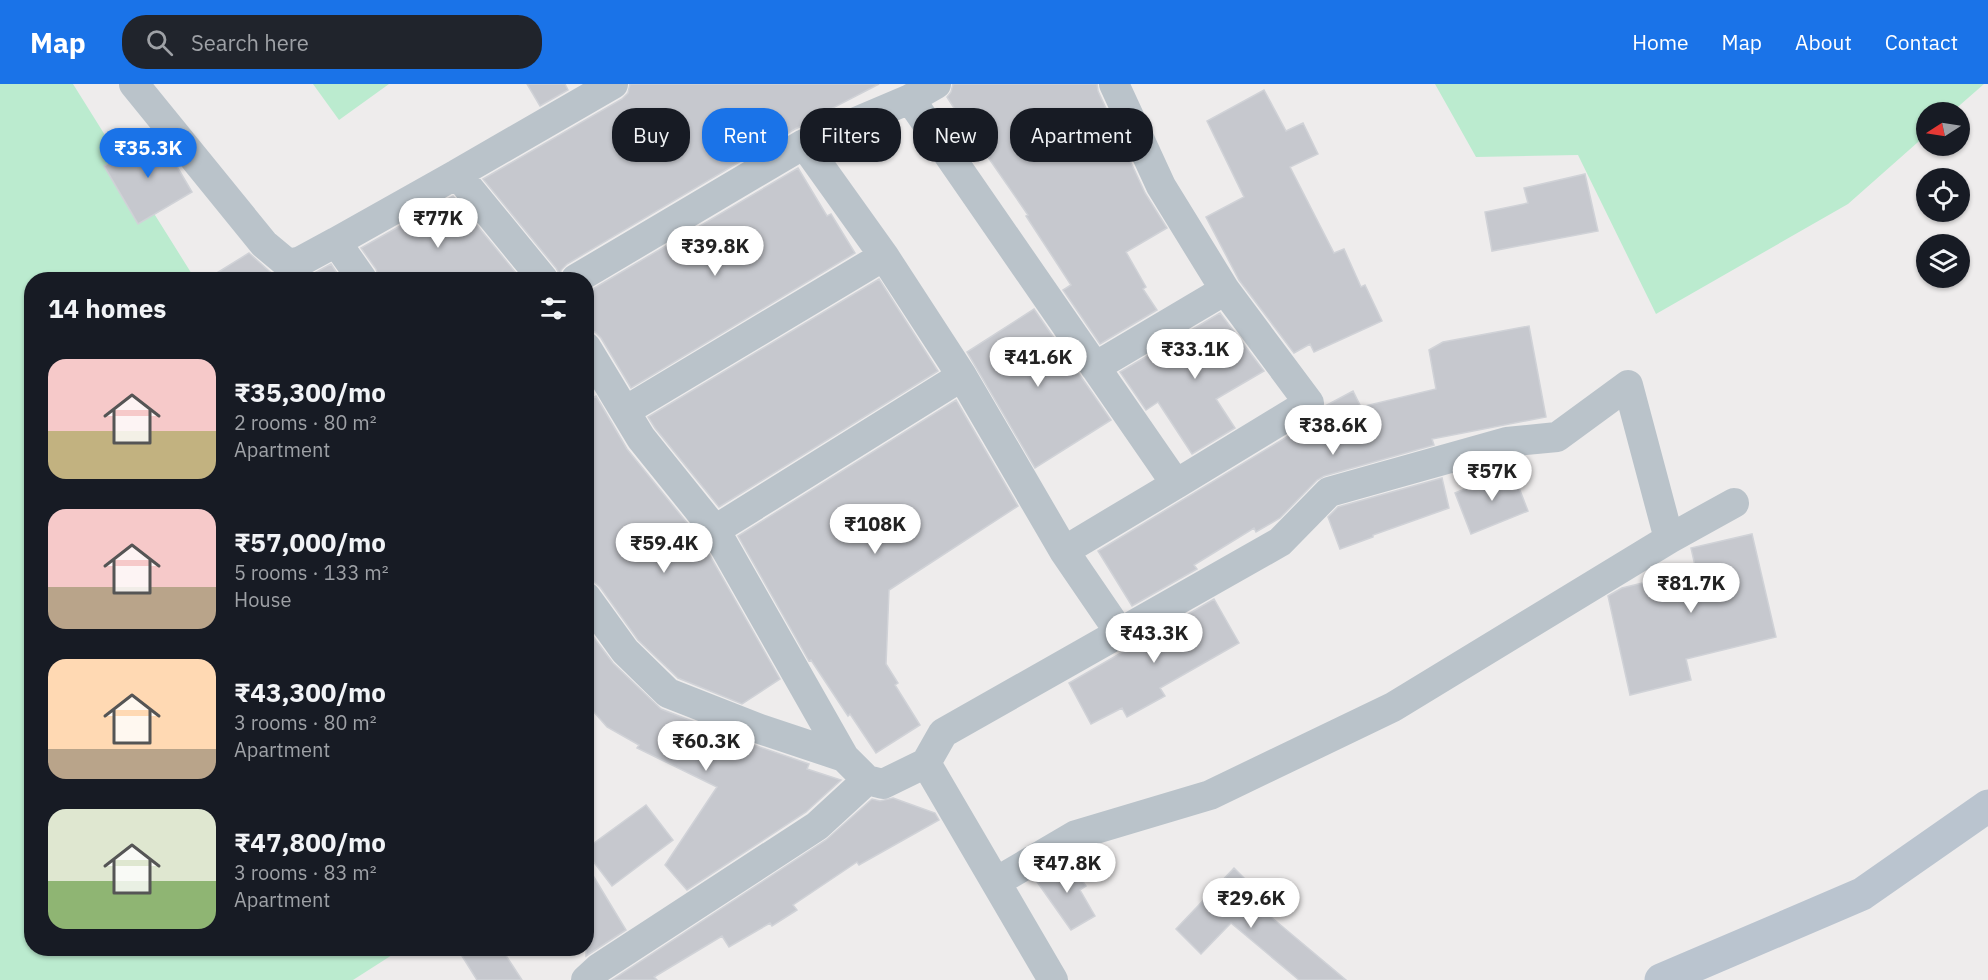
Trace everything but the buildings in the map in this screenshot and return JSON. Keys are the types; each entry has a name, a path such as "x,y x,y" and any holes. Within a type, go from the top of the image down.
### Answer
{"street":[{"path":"134,84 264,244 288,264 301,261 336,242 613,84"},
{"path":"889,108 936,84"},
{"path":"1064,551 1308,403 1225,290 1161,186 1114,84"},
{"path":"910,99 1176,484"},
{"path":"588,272 800,146"},
{"path":"817,162 884,256 962,376 1064,551 1120,633"},
{"path":"457,174 537,272"},
{"path":"336,242 357,272"},
{"path":"626,411 884,256"},
{"path":"1095,367 1225,290"},
{"path":"594,359 641,438 715,530 844,757 867,780 883,784 926,763 943,734 1280,542 1329,492 1507,442 1557,437 1628,385 1670,539"},
{"path":"715,530 962,376"},
{"path":"996,882 1076,835 1210,795 1393,707 1670,539 1734,503"},
{"path":"594,608 625,651 668,693 760,729 844,757"},
{"path":"926,763 1053,980"},
{"path":"586,980 599,968 817,826 867,780"},
{"path":"1661,980 1862,894 1988,806"}],"green space":[{"path":"0,84 73,84 191,272 24,272 24,956 390,956 353,980 0,980"},
{"path":"313,84 389,84 339,120"},
{"path":"1435,84 1984,84 1963,102 1916,102 1916,144 1848,204 1656,314 1578,155 1476,157"}]}
